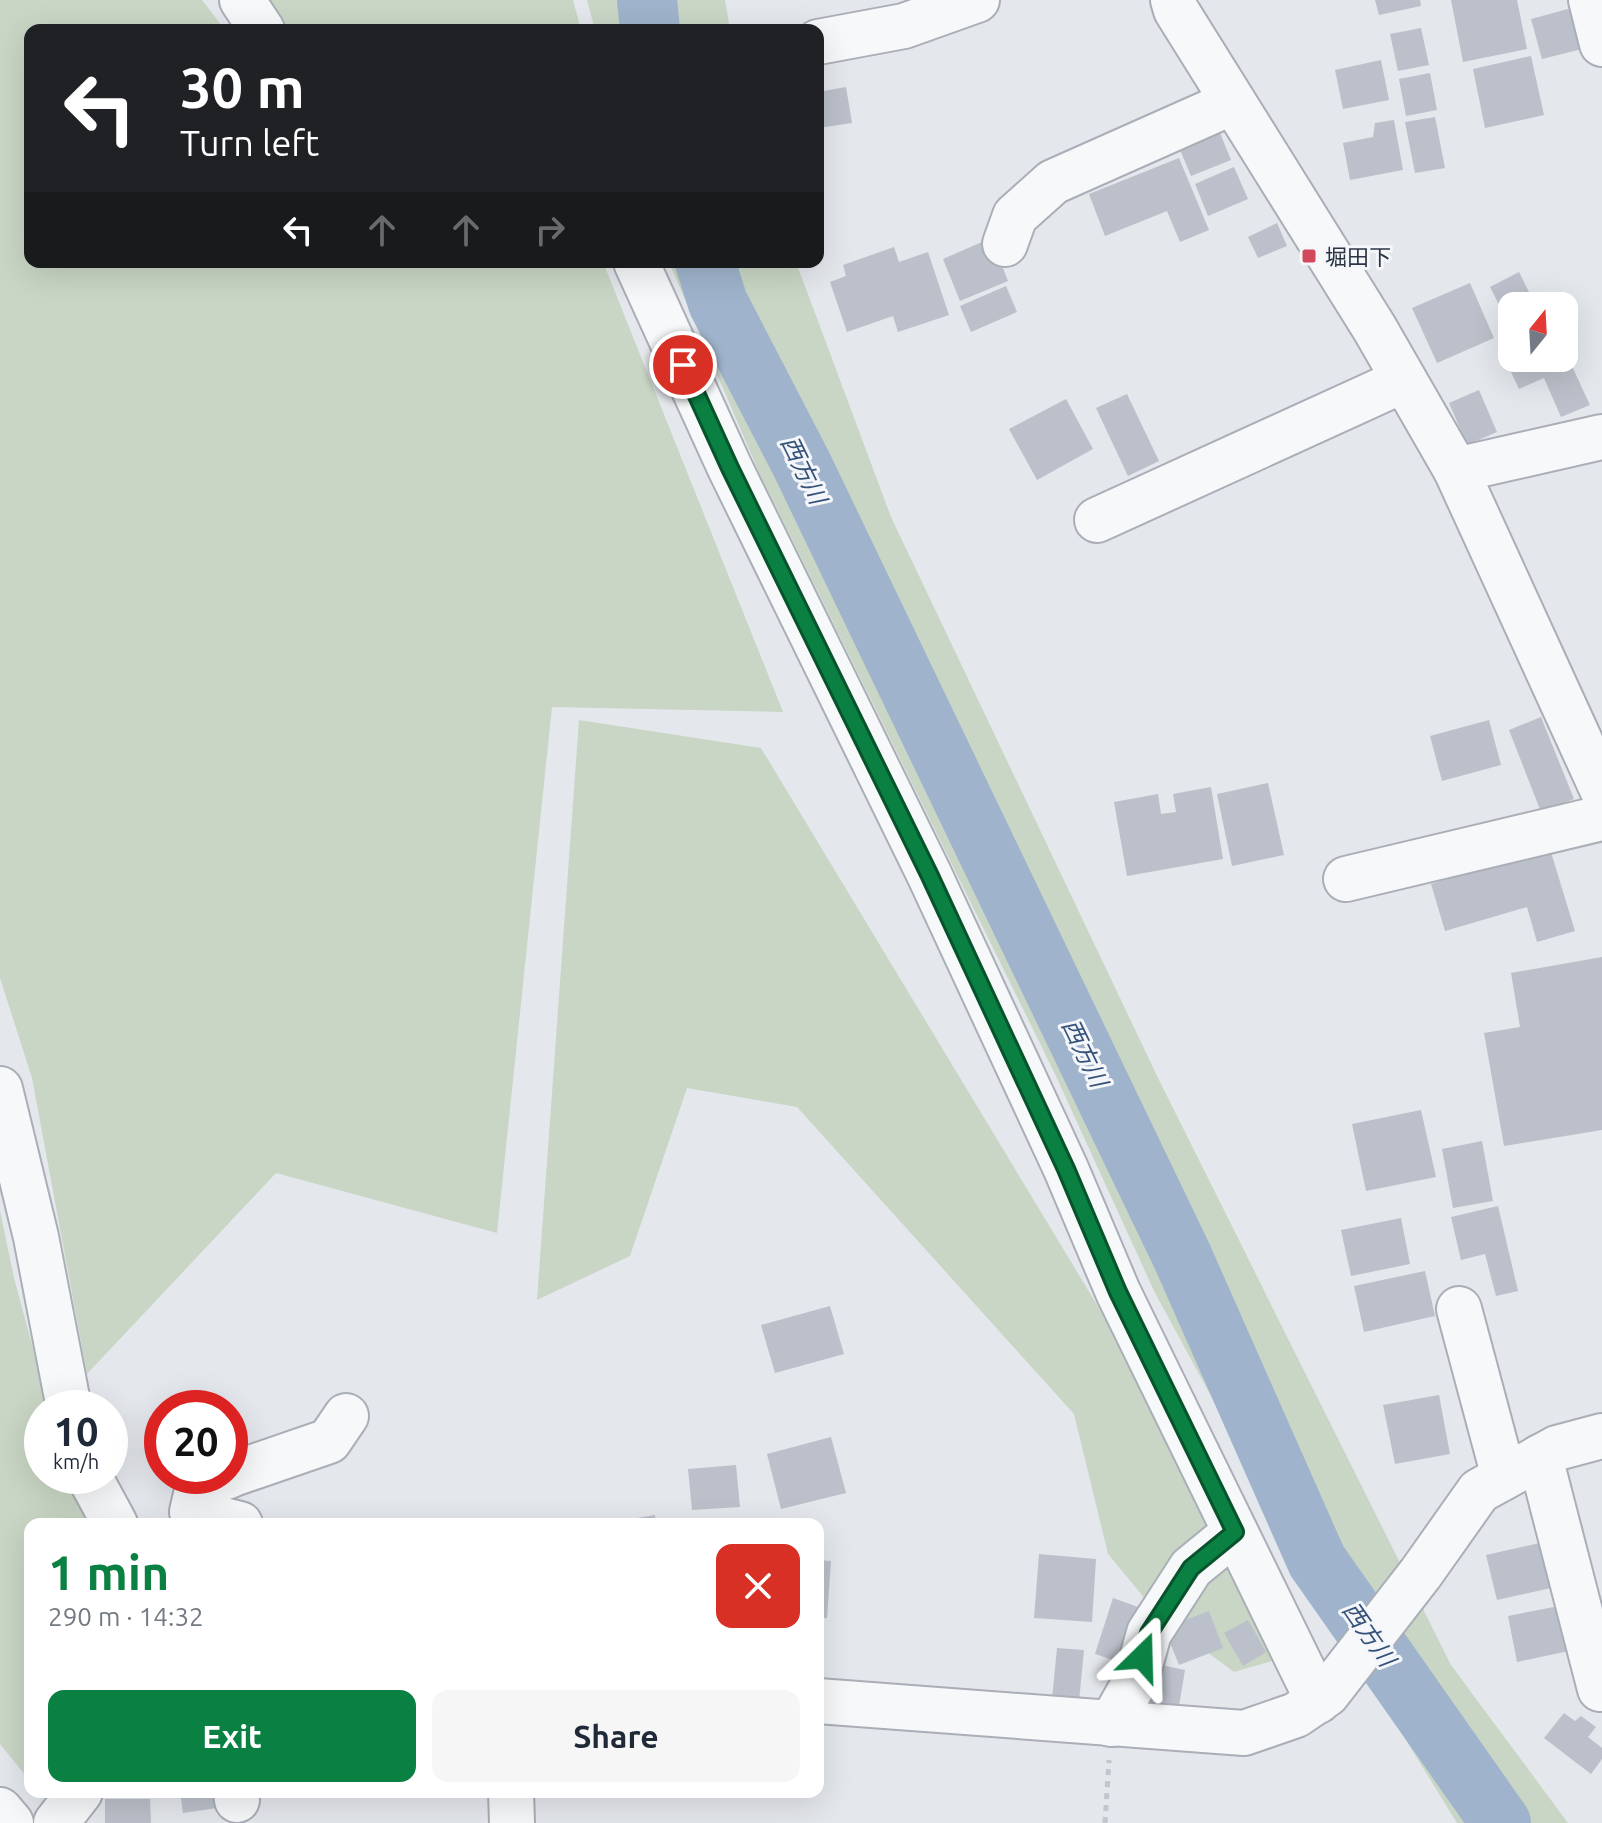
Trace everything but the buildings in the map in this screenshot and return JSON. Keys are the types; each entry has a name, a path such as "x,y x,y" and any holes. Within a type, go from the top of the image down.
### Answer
{"street":[{"path":"242,0 258,24"},
{"path":"824,41 904,26 977,0"},
{"path":"1173,0 1176,10 1456,470 1602,789"},
{"path":"1591,0 1602,44"},
{"path":"1005,244 1015,216 1053,182 1233,102"},
{"path":"639,268 730,468 929,874 1066,1169 1118,1292 1235,1532 1322,1697"},
{"path":"1097,520 1404,380"},
{"path":"1456,470 1602,437"},
{"path":"1346,879 1602,818"},
{"path":"0,1089 18,1240 64,1390"},
{"path":"1459,1309 1522,1467 1600,1689"},
{"path":"248,1469 329,1441 346,1416"},
{"path":"824,1701 1244,1733 1296,1715 1322,1697 1421,1573 1479,1491 1557,1448 1602,1436"},
{"path":"99,1494 112,1518"},
{"path":"196,1494 192,1512 216,1518"},
{"path":"1111,1724 1136,1680 1149,1633 1163,1610 1191,1568 1235,1532"},
{"path":"56,1823 75,1798"},
{"path":"511,1798 512,1823"},
{"path":"0,1810 11,1823"}],"path":[{"path":"1105,1823 1111,1724"}],"green space":[{"path":"0,0 202,0 220,24 24,24 24,268 605,268 783,712 552,707 497,1233 276,1173 87,1374 32,1078 0,978"},
{"path":"249,0 573,0 579,24 262,24"},
{"path":"587,0 725,0 729,24 593,24"},
{"path":"672,268 798,268 891,517 1159,1080 1451,1665 1568,1823 1457,1823 1341,1635 1155,1293 1055,1074 758,470"},
{"path":"579,720 761,748 1237,1537 1303,1652 1234,1672 1161,1618 1108,1554 1074,1414 797,1107 687,1088 630,1256 537,1300"},
{"path":"0,1211 14,1278 44,1390 24,1390 24,1494 80,1494 97,1518 24,1518 24,1774 0,1744"}],"waterway":[{"name":"西方川","path":"647,0 649,24"},
{"name":"西方川","path":"707,268 718,303 801,463 1182,1256 1317,1561 1501,1823"}],"place":[{"name":"堀田下","path":"1309,256"}],"route":[{"path":"683,365 730,468 929,874 1066,1169 1118,1292 1235,1532 1191,1568 1149,1633 1142,1657"}]}
